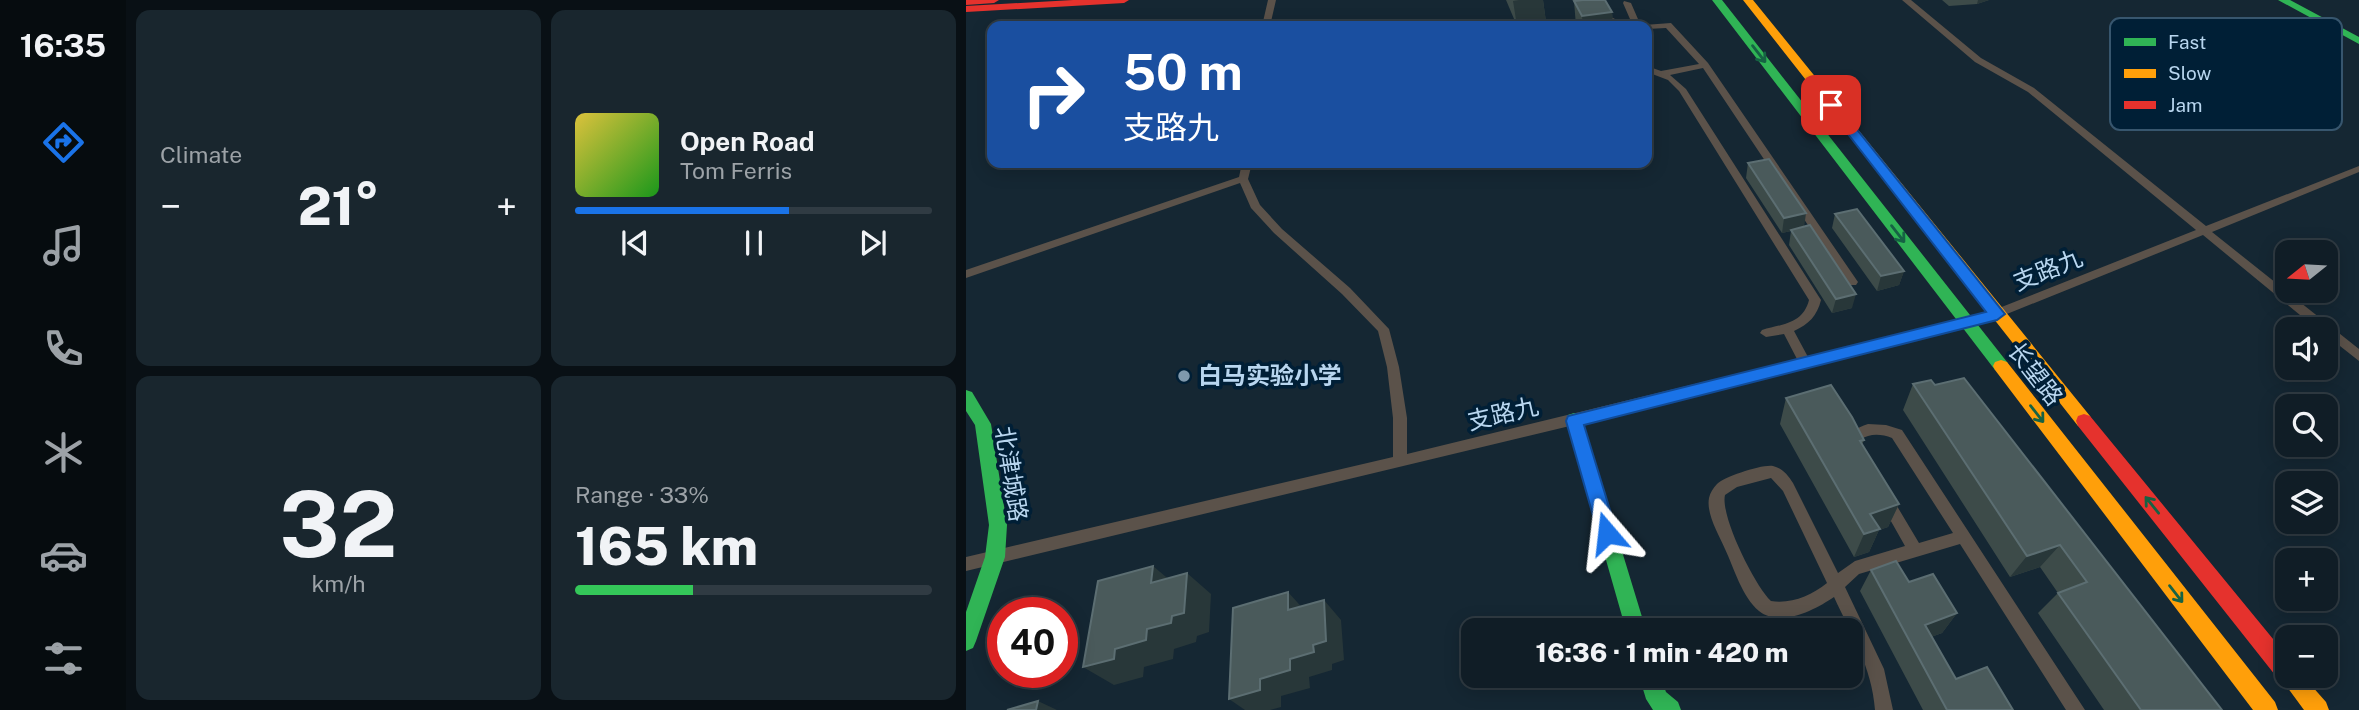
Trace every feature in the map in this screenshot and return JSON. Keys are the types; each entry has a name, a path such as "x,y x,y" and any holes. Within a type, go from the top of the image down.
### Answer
{"main road":[{"path":"966,2 994,0"},
{"path":"966,9 1124,0"},
{"name":"长望路","path":"1717,0 2267,710"},
{"name":"长望路","path":"1748,0 1997,314 2275,657"},
{"path":"2283,0 2316,18"},
{"path":"2304,0 2338,18"},
{"path":"2342,20 2359,29"},
{"path":"2342,32 2359,41"},
{"name":"北津城路","path":"966,397 983,424 998,525 995,557 966,641"},
{"path":"1574,421 1632,618"},
{"path":"1654,688 1657,699 1670,710"},
{"name":"长望路","path":"2300,688 2318,710"}],"street":[{"path":"1267,21 1272,0"},
{"path":"1906,0 1978,60 2031,90 2311,317"},
{"path":"1627,2 1634,21"},
{"path":"1579,21 1589,18 1611,20 1629,13"},
{"path":"1652,27 1668,25 1705,65 1852,282"},
{"path":"1661,74 1705,65"},
{"path":"1652,70 1682,89 1815,300 1814,308 1806,318 1787,329 1766,333"},
{"path":"1246,168 1243,179 1255,206 1278,231 1346,290 1383,329 1400,418 1400,461"},
{"name":"支路九","path":"966,564 1574,421 1997,314 2359,170"},
{"path":"966,274 1243,179"},
{"path":"1805,234 1818,231"},
{"path":"1778,240 1792,237"},
{"path":"1787,329 1804,361"},
{"path":"2338,339 2359,356"},
{"path":"1860,456 1853,444 1857,434 1872,429 1897,434 2076,710"},
{"path":"1884,710 1882,685 1875,666 1836,585 1784,480 1771,472 1764,473 1729,483 1718,491 1715,503 1717,511 1754,593 1768,609 1789,608 1828,593 1836,585 1844,575 1855,568 1962,537"},
{"path":"1881,492 1916,551"}],"building":[{"path":"1605,0 1612,12 1582,16 1574,1"},
{"path":"1769,159 1806,213 1784,218 1748,163"},
{"path":"1857,209 1904,271 1881,276 1835,214"},
{"path":"1810,225 1856,294 1836,299 1791,230"},
{"path":"1964,378 2222,710 2141,710 2058,593 2087,582 2060,545 2027,556 1913,384 1931,380 1935,385"},
{"path":"1831,385 1864,440 1860,441 1899,504 1870,514 1880,529 1864,534 1786,398"},
{"path":"1896,561 1909,582 1933,574 1957,613 1925,625 1956,679 1987,667 2013,710 1947,710 1871,570"},
{"path":"1153,566 1151,583 1187,573 1184,613 1172,616 1171,623 1147,629 1146,640 1115,649 1114,659 1083,667 1098,581"},
{"path":"1288,592 1288,610 1324,600 1326,641 1313,645 1314,652 1290,659 1290,670 1260,679 1260,690 1229,699 1233,608"},
{"path":"1038,701 1036,710 1007,710"}],"traffic: fast":[{"path":"1717,0 2001,366"},
{"path":"2283,0 2316,18"},
{"path":"2342,32 2359,41"},
{"path":"966,397 983,424 998,525 995,557 966,641"},
{"path":"1574,420 1632,618"},
{"path":"1654,688 1657,699 1670,710"}],"traffic: slow":[{"path":"1748,0 2084,421"},
{"path":"2001,366 2267,710"},
{"path":"2300,688 2318,710"}],"traffic: jam":[{"path":"966,2 994,0"},
{"path":"966,9 1124,0"},
{"path":"2084,421 2275,657"}],"place":[{"name":"白马实验小学","path":"1184,376"}],"route":[{"path":"1607,533 1574,421 1997,314 1831,105"}]}
